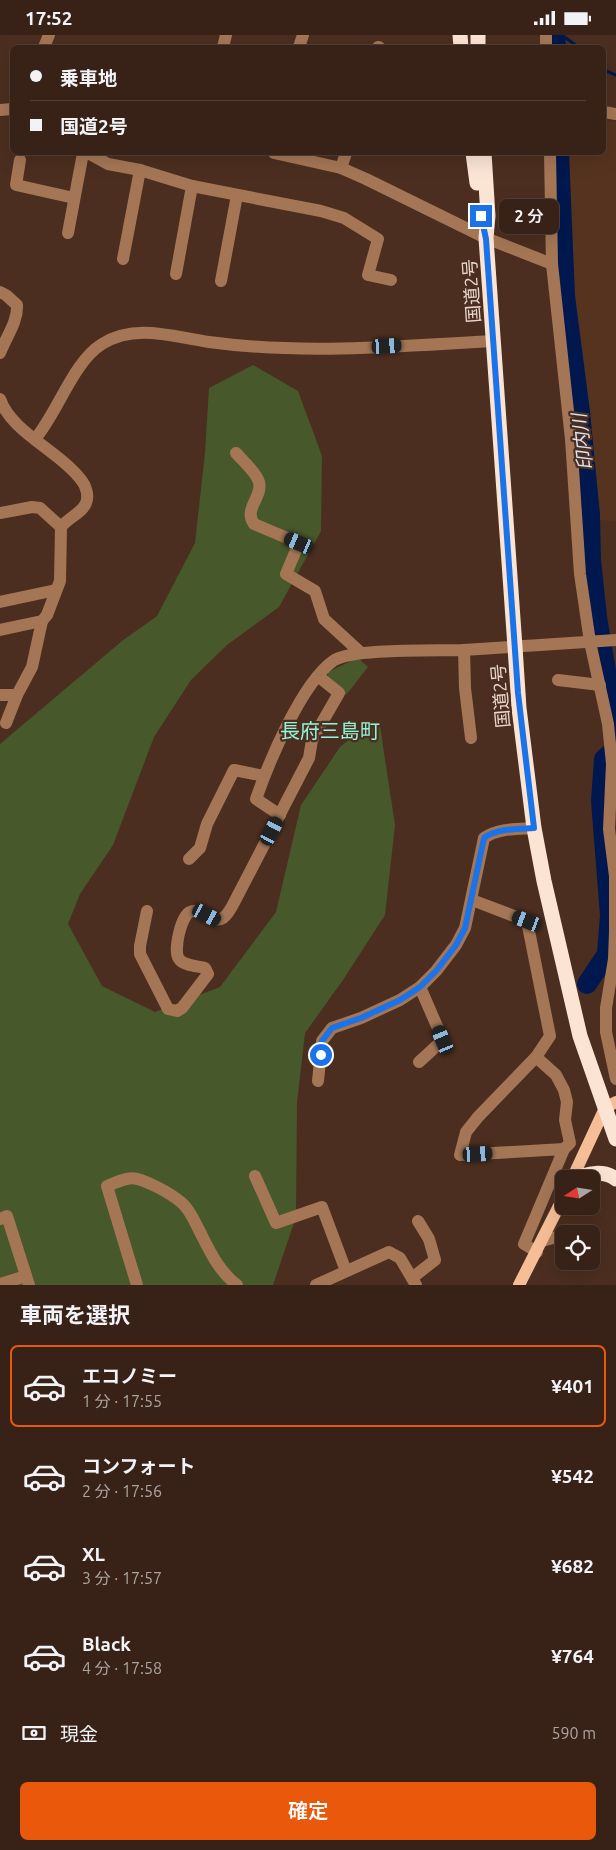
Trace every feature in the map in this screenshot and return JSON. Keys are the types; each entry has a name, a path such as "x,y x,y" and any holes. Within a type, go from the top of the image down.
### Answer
{"highway":[{"name":"国道2号","path":"473,155 486,239 515,647 534,828 580,1036 611,1105 616,1139"},
{"name":"国道2号","path":"484,155 488,216 486,239"},
{"path":"600,1173 612,1176 616,1179"}],"main road":[{"path":"578,1170 611,1105"},
{"path":"519,1285 555,1215"}],"street":[{"path":"68,233 83,155"},
{"path":"92,155 108,164 140,170 192,186 321,211 344,218 378,239 368,275 391,280"},
{"path":"283,155 342,168 486,239 552,264"},
{"path":"342,168 345,155"},
{"path":"550,155 552,264 571,439 580,574 595,641 600,685 612,725 609,829 615,876 616,914 614,959 606,1008 606,1032 616,1079"},
{"path":"20,160 16,185 74,198"},
{"path":"123,259 140,170"},
{"path":"176,274 192,186"},
{"path":"222,281 238,195"},
{"path":"0,292 17,305 18,316 5,339 0,353"},
{"path":"35,439 45,427 78,369 90,352 120,335 138,332 165,334 209,342 313,350 494,341"},
{"path":"0,399 3,408 16,423 57,456 83,481 88,496 86,505 61,527 59,545 60,581 42,621 32,667 17,695 6,723"},
{"path":"236,453 258,479 260,485 250,513 250,519 254,524 299,543 286,574 315,591 324,619 361,653"},
{"path":"0,513 32,507 40,508 61,527"},
{"path":"0,602 56,590"},
{"path":"0,630 42,621"},
{"path":"280,815 256,799 264,776 280,739 298,706 318,676 337,659 361,653 464,650 616,640"},
{"path":"464,650 465,688 471,737"},
{"path":"147,911 140,954 168,1009 177,1011 182,1008 208,974 205,968 185,963 180,959 177,952 177,945 185,917 190,912 198,910 216,919 222,918 227,913 280,815 309,758 312,740 339,693 318,676"},
{"path":"558,680 600,685"},
{"path":"0,695 17,695"},
{"path":"189,859 200,848 207,824 234,770 264,776"},
{"path":"318,1081 322,1041 332,1028 361,1018 400,1000 420,987 436,971 456,945 465,928 484,838 489,834 499,831 534,828"},
{"path":"472,900 527,921 550,1035 539,1059 466,1132 460,1155 564,1149"},
{"path":"418,1062 443,1040 420,987"},
{"path":"539,1059 556,1075 564,1090 567,1102 565,1120 570,1143 564,1149 524,1244 540,1247 555,1240"},
{"path":"137,1285 106,1186 130,1177 140,1178 165,1191 182,1203 189,1211 216,1263 226,1277 237,1285"},
{"path":"255,1177 276,1223 322,1207 346,1271"},
{"path":"0,1219 7,1217 28,1280 0,1284"},
{"path":"316,1285 389,1252 400,1258 414,1282 435,1259 429,1239 418,1221"}],"shaded area":[{"path":"606,120 616,122 616,521 596,520 589,441 565,268 563,155 606,155"}],"green space":[{"path":"253,365 298,391 322,456 321,531 279,607 227,645 191,680 154,737 113,845 80,894 68,924 102,986 155,1012 220,987 276,912 301,805 340,747 363,729 380,726 395,825 385,915 343,980 305,1033 297,1103 296,1217 273,1285 0,1285 0,744 122,641 157,616 195,543 205,453 209,388"},
{"path":"353,660 360,660 368,667 346,695 327,681 328,672"}],"waterway":[{"name":"印内川","path":"555,35 556,45"},
{"path":"555,37 566,38 575,45"},
{"path":"606,71 616,75"},
{"name":"印内川","path":"559,155 565,296 580,412 590,515 591,560 597,617 616,730"},
{"name":"印内川","path":"587,984 607,954 610,915 601,801 604,759 616,749"}],"district":[{"name":"長府三島町","path":"330,730"}],"route":[{"path":"321,1055 322,1041 332,1028 361,1018 400,1000 420,987 436,971 456,945 465,928 484,838 489,834 499,831 534,828 518,693 486,239 481,216"}]}
